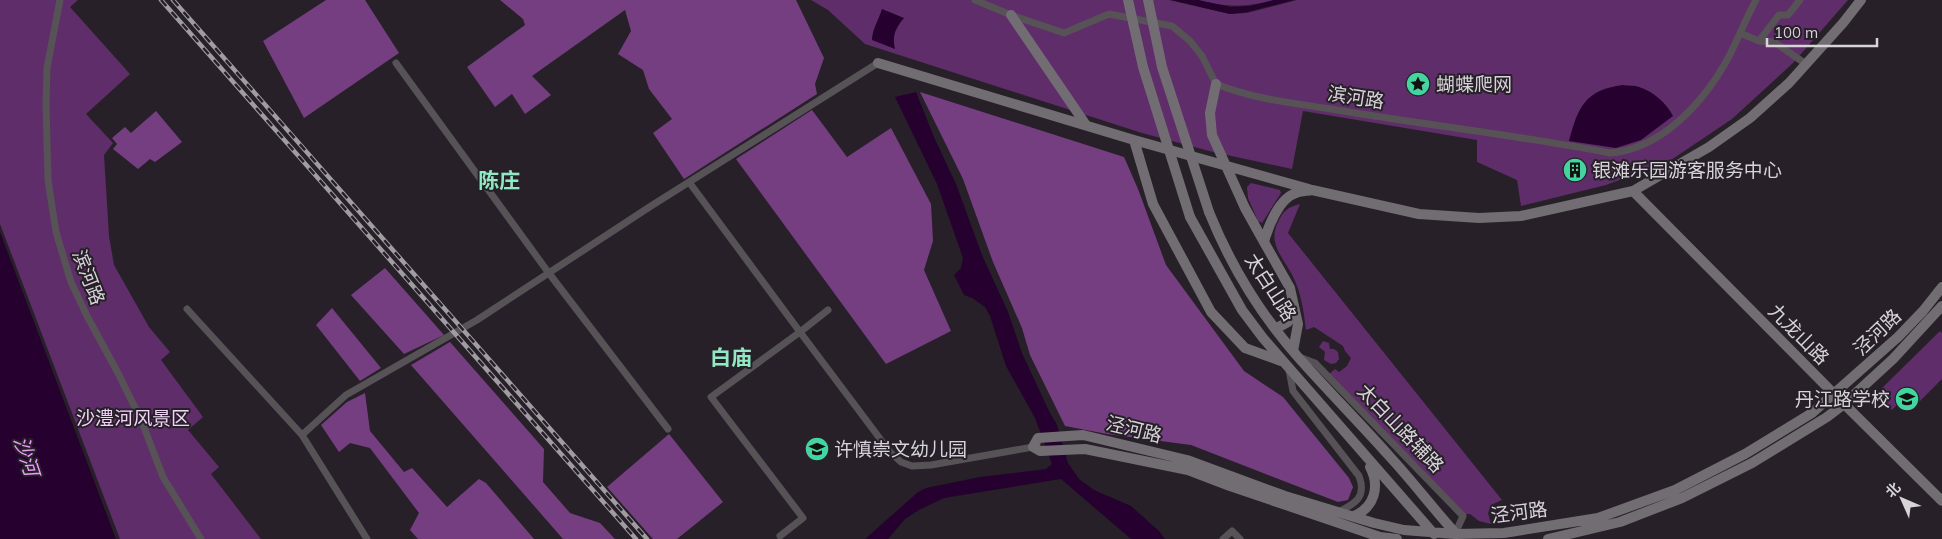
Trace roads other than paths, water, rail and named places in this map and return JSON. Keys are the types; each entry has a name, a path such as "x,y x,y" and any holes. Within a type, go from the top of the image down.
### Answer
{"street":[{"name":"滨河路","path":"60,0 47,68 46,105 48,180 56,232 71,282 142,422 163,477 202,539"},
{"path":"976,0 1011,15 1064,33 1109,14 1172,26 1190,41 1202,56 1216,84 1210,113 1227,167 1246,208 1290,288 1298,324 1295,354"},
{"name":"太白山路","path":"1128,0 1143,67 1190,217 1242,310 1282,362 1435,535"},
{"name":"太白山路","path":"1148,0 1162,67 1209,212 1216,230 1245,284 1295,354 1393,460 1458,536"},
{"name":"滨河路","path":"1216,84 1239,93 1372,116 1481,131 1610,153 1624,152 1657,136 1675,124 1694,107 1720,72 1756,0"},
{"path":"1759,41 1780,15 1788,15 1800,0"},
{"path":"302,435 346,395 477,320 548,272 878,63 1134,140 1312,190 1419,214 1479,218 1521,216 1633,191 1709,147 1750,118 1789,83 1844,23 1861,0"},
{"path":"1011,15 1086,125"},
{"path":"1740,33 1759,41 1774,42 1806,64"},
{"path":"396,63 548,272 668,429"},
{"path":"1134,140 1153,204 1211,312 1245,348 1282,362"},
{"path":"690,182 890,452 901,462 912,466 931,465 1037,445"},
{"path":"1264,242 1270,222 1285,200 1295,193 1312,190"},
{"name":"九龙山路","path":"1633,191 1942,501"},
{"name":"泾河路","path":"1037,445 1082,435 1187,460 1285,496 1374,523 1435,535 1458,536 1504,533 1598,518 1675,490 1745,454 1812,413 1898,338 1923,311 1942,286"},
{"name":"泾河路","path":"1548,539 1620,522 1682,498 1752,463 1827,417 1844,404 1893,359 1942,306"},
{"path":"1276,329 1288,322 1294,307"},
{"path":"187,309 302,435 367,539"},
{"path":"780,536 803,518 711,397 828,310"},
{"name":"太白山路辅路","path":"1295,354 1315,363 1463,516 1458,536"},
{"path":"1289,370 1293,391 1333,445 1359,476 1362,484 1361,494 1354,505 1338,512"},
{"name":"泾河路","path":"1037,445 1085,449 1188,470 1380,537 1396,539"},
{"path":"1354,516 1364,511 1376,489 1375,477 1363,455"},
{"path":"1223,539 1232,531 1240,539"}],"water":[{"path":"1171,0 1198,0 1231,7 1250,6 1274,0 1294,0 1247,12 1230,14"},
{"path":"882,9 904,18 895,33 895,49 872,40 874,28"},
{"path":"1623,85 1637,86 1654,95 1673,116 1641,140 1616,148 1569,141 1576,119 1585,102 1600,91"},
{"path":"916,92 956,184 982,255 1008,312 1022,353 1057,425 1068,463 1079,479 1094,490 1131,506 1159,531 1165,539 1131,539 1061,479 944,498 905,519 888,539 865,539 918,492 926,488 980,477 1046,469 1052,464 1035,418 1006,366 990,316 985,307 964,295 954,275 961,268 963,258 937,184 895,97"},
{"name":"沙河","path":"0,232 116,539 0,539"}],"railway":[{"path":"161,0 636,539"},
{"path":"173,0 647,539"}],"place":[{"name":"蝴蝶爬网","path":"1418,84"},
{"name":"银滩乐园游客服务中心","path":"1575,170"},
{"name":"丹江路学校","path":"1907,399"},
{"name":"许慎崇文幼儿园","path":"817,449"}],"district":[{"name":"陈庄","path":"499,180"},
{"name":"白庙","path":"731,357"}],"park label":[{"name":"沙澧河风景区","path":"133,418"}]}
